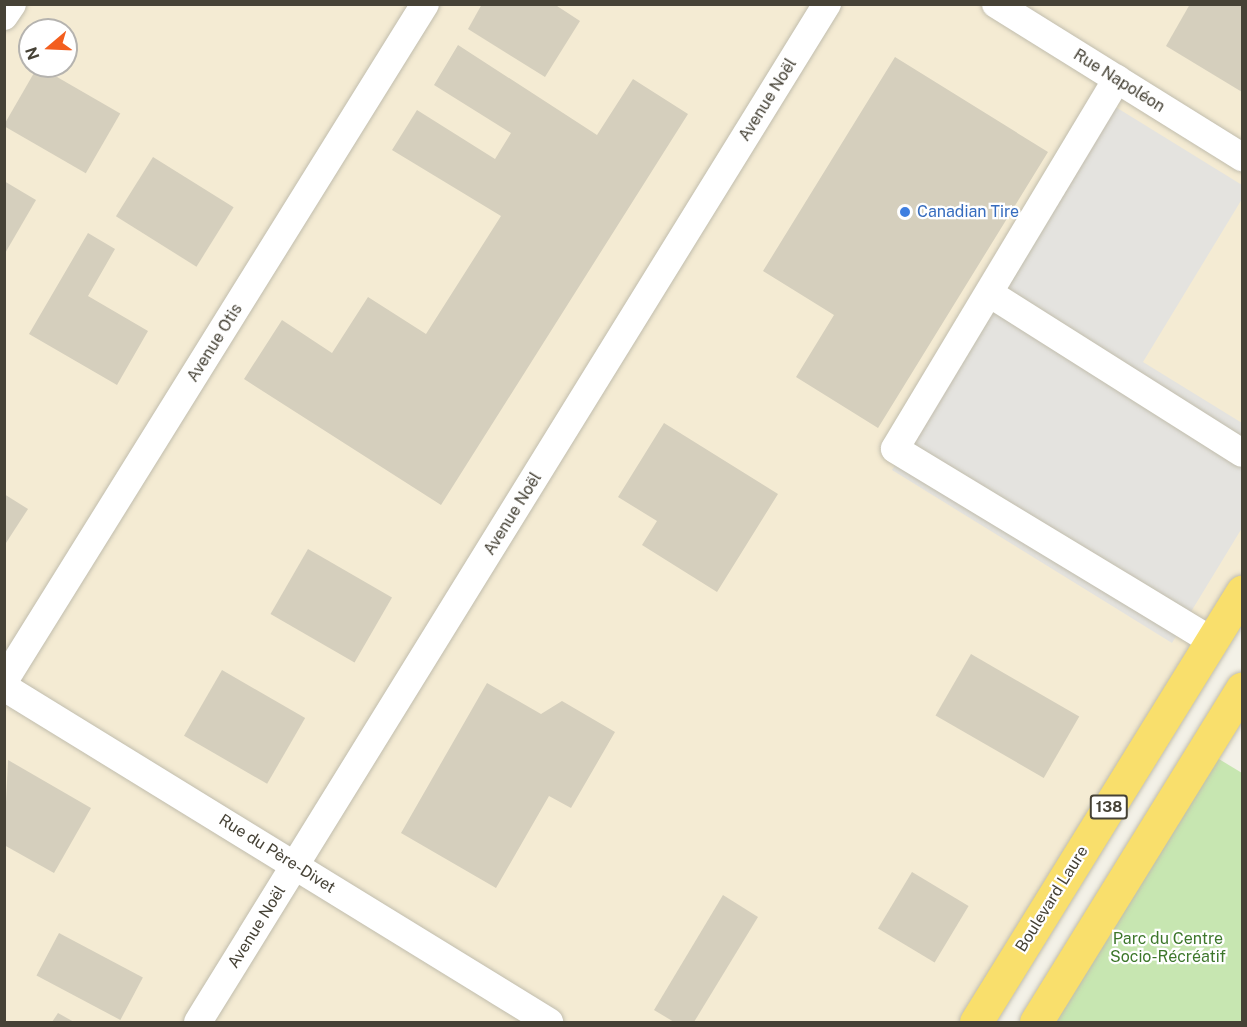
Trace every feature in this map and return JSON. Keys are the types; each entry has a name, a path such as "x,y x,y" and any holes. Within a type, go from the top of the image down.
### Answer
{"highway":[{"name":"Boulevard Laure","path":"976,1023 1242,591"},
{"path":"1036,1023 1242,687"}],"street":[{"path":"4,16 12,4"},
{"name":"Avenue Otis","path":"4,681 425,4"},
{"name":"Avenue Noël","path":"198,1023 827,4"},
{"name":"Rue Napoléon","path":"996,4 1242,157"},
{"path":"1118,79 895,449 1212,640"},
{"path":"989,293 1242,453"},
{"name":"Rue du Père-Divet","path":"4,687 549,1023"}],"shaded area":[{"path":"5,5 1242,5 1242,592 976,1022 5,1022"},
{"path":"1114,106 1242,185 1242,199 1143,362 1242,423 1242,528 1172,643 892,470"}],"green space":[{"name":"Parc du Centre Socio-Récréatif","path":"1204,750 1242,773 1242,1022 1036,1022"}],"building":[{"path":"482,4 554,4 580,21 545,77 468,29"},
{"path":"1190,4 1242,4 1242,92 1166,46"},
{"path":"458,45 597,135 633,79 688,114 441,505 244,379 282,320 332,353 368,297 426,334 501,216 392,150 417,110 495,159 511,133 434,85"},
{"name":"Canadian Tire","path":"895,57 1048,152 878,428 796,377 834,315 763,271"},
{"path":"31,78 59,78 120,113 86,173 4,126"},
{"path":"153,157 234,207 196,267 116,216"},
{"path":"4,181 36,200 4,255"},
{"path":"88,233 115,249 88,296 148,331 117,385 29,334"},
{"path":"664,423 778,494 717,592 642,545 657,521 618,497"},
{"path":"4,494 28,509 4,546"},
{"path":"308,549 392,598 355,662 270,614"},
{"path":"971,654 1079,716 1044,778 936,715"},
{"path":"222,670 305,718 267,784 184,736"},
{"path":"487,683 541,714 562,701 615,732 571,808 549,796 496,888 401,833"},
{"path":"8,760 91,808 54,873 4,845"},
{"path":"912,872 969,906 935,963 878,929"},
{"path":"723,895 758,917 694,1022 674,1022 654,1010"},
{"path":"59,933 143,978 120,1020 36,975"},
{"path":"58,1013 74,1022 52,1022"}],"place":[{"name":"Canadian Tire","path":"905,212"}]}
